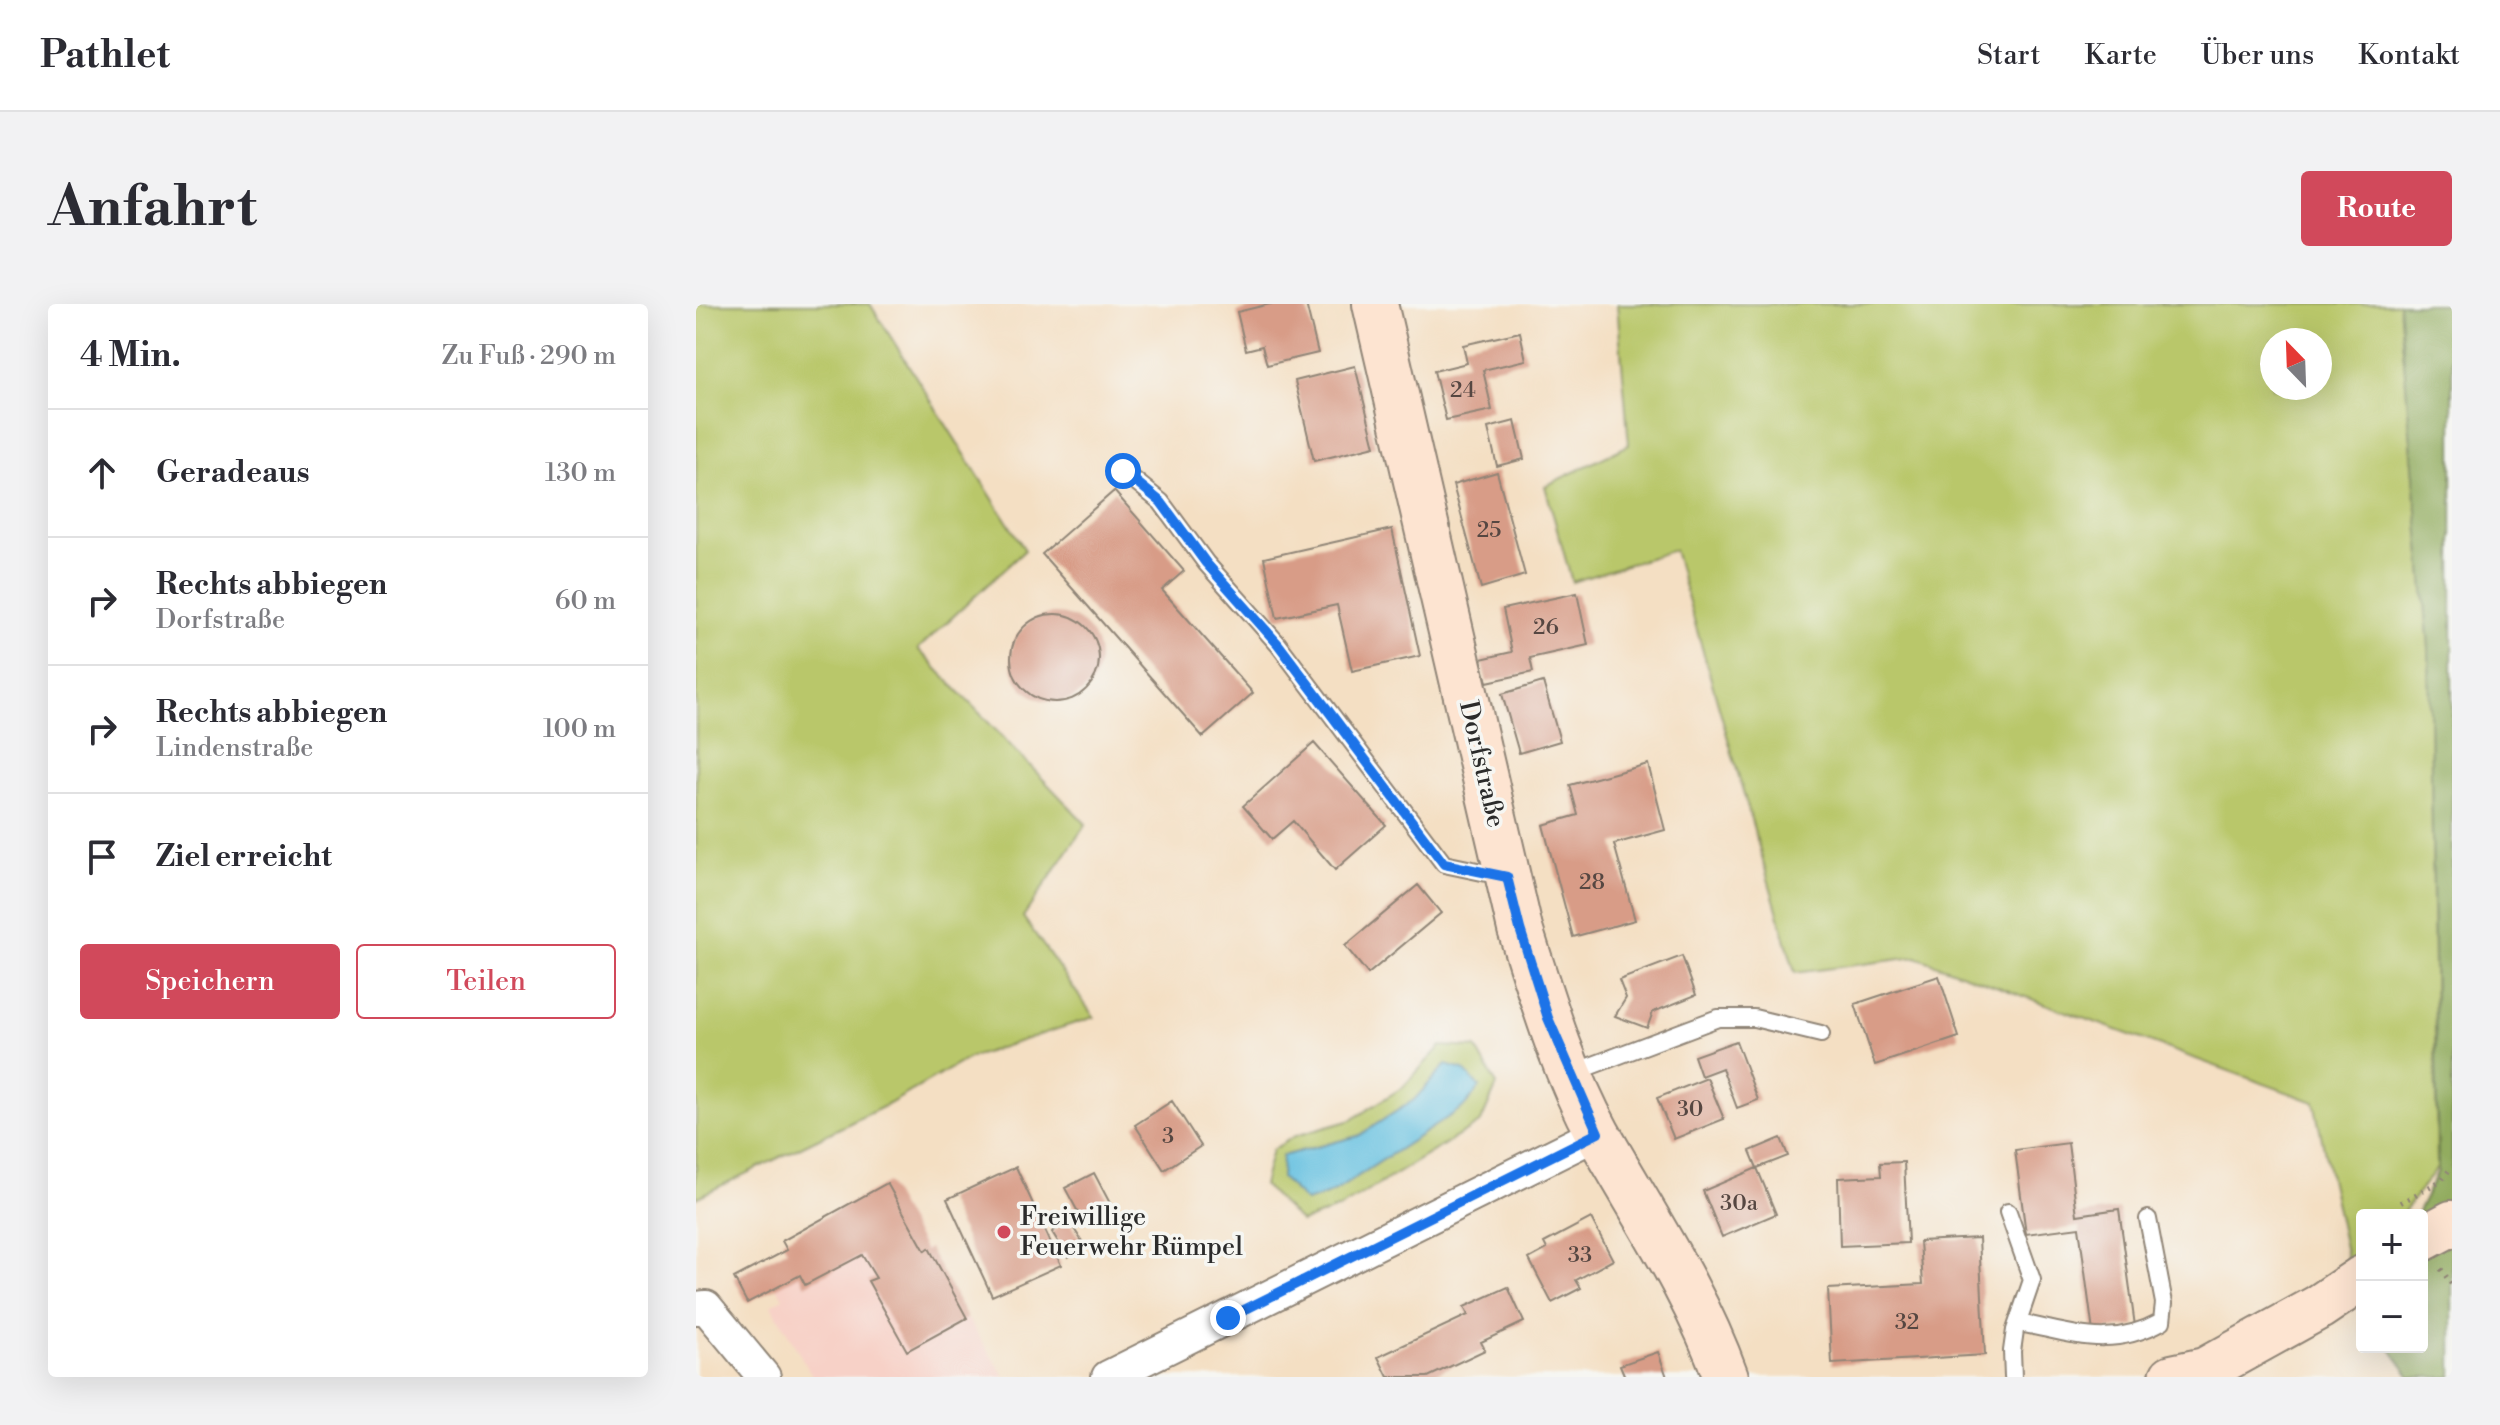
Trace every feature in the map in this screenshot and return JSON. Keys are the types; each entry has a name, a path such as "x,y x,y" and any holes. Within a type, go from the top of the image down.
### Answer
{"street":[{"name":"Dorfstraße","path":"1375,304 1507,877 1548,1018 1598,1133 1682,1280 1726,1377"},
{"path":"1108,1377 1598,1133"},
{"path":"2428,1236 2452,1223"},
{"path":"2172,1377 2205,1370 2319,1307 2358,1281"},
{"path":"696,1308 706,1307 764,1377"}],"lane":[{"path":"1123,471 1161,502 1206,563 1278,644 1444,864 1507,877"},
{"path":"1571,1073 1718,1018 1754,1018 1821,1034"},
{"path":"2008,1212 2032,1280 2012,1351 2013,1377"},
{"path":"2019,1323 2095,1338 2141,1332 2162,1321 2164,1303 2148,1219"}],"path":[{"path":"2401,1209 2400,1203 2442,1180 2452,1166"}],"shaded area":[{"path":"887,1183 1005,1377 813,1377 771,1305 783,1298 777,1287 747,1303 734,1278 786,1250 782,1241"}],"green space":[{"path":"696,304 870,304 1025,550 918,649 1086,824 1023,917 1094,1017 969,1058 889,1104 696,1198"},
{"path":"1617,304 2399,304 2429,648 2437,1168 2406,1209 2356,1209 2356,1275 2352,1281 2314,1102 1916,957 1795,973 1674,550 1572,582 1545,486 1629,445"},
{"path":"2399,304 2452,304 2452,1377 2411,1377 2393,1353 2428,1353 2428,1209 2419,1209 2438,1171 2429,648"},
{"path":"1441,1046 1476,1048 1497,1085 1481,1122 1340,1208 1301,1222 1263,1185 1272,1150 1295,1136 1351,1120 1403,1087","holes":["1446,1065 1480,1087 1465,1106 1332,1193 1306,1202 1282,1156 1358,1136 1414,1100"]}],"water":[{"path":"1446,1065 1463,1070 1480,1087 1465,1106 1332,1193 1306,1202 1281,1178 1282,1156 1358,1136 1414,1100"}],"building":[{"path":"1270,304 1306,304 1318,353 1267,365 1262,346 1246,350 1237,312"},
{"path":"1520,332 1526,360 1483,370 1492,410 1446,420 1434,371 1467,363 1463,345"},
{"path":"1355,366 1375,446 1314,461 1295,381"},
{"path":"1515,421 1524,459 1497,466 1488,428"},
{"path":"1497,472 1525,575 1481,588 1453,485"},
{"path":"1114,491 1184,571 1162,590 1253,693 1203,737 1042,554"},
{"path":"1392,529 1420,656 1352,671 1337,605 1277,618 1264,558"},
{"path":"1577,593 1588,645 1530,658 1533,672 1487,682 1481,659 1512,652 1503,609"},
{"path":"1055,614 1080,621 1092,633 1099,658 1092,683 1080,695 1055,702 1030,695 1018,683 1011,658 1018,633 1030,621"},
{"path":"1543,682 1560,741 1519,753 1502,694"},
{"path":"1314,743 1386,825 1335,870 1293,821 1272,839 1243,806"},
{"path":"1648,764 1665,830 1614,844 1635,920 1573,937 1543,825 1578,815 1570,785"},
{"path":"1418,885 1441,913 1368,974 1345,946"},
{"path":"1682,956 1696,995 1653,1012 1647,1028 1615,1016 1626,998 1619,980"},
{"path":"1939,976 1959,1037 1875,1065 1855,1004"},
{"path":"1736,1041 1758,1100 1737,1108 1722,1068 1701,1076 1694,1056"},
{"path":"1707,1078 1724,1119 1674,1139 1657,1098"},
{"path":"1172,1101 1201,1146 1164,1170 1135,1125"},
{"path":"1781,1138 1788,1156 1757,1168 1750,1151"},
{"path":"2068,1143 2077,1215 2119,1209 2135,1326 2093,1332 2079,1227 2026,1234 2015,1150"},
{"path":"1904,1162 1908,1243 1840,1246 1838,1178 1881,1176 1880,1163"},
{"name":"Freiwillige Feuerwehr Rümpel","path":"1016,1167 1061,1265 992,1296 947,1199"},
{"path":"1757,1168 1776,1214 1722,1237 1703,1191"},
{"path":"1094,1173 1113,1209 1084,1223 1065,1188"},
{"path":"887,1183 925,1251 929,1248 967,1318 907,1351 868,1281 876,1278 862,1255 805,1285 800,1275 747,1303 734,1278 787,1250 782,1241"},
{"path":"1591,1218 1613,1260 1576,1280 1581,1288 1552,1303 1529,1259 1547,1249 1544,1243"},
{"path":"1069,1221 1085,1246 1068,1257 1052,1232"},
{"path":"1979,1238 1985,1355 1832,1364 1828,1289 1923,1284 1920,1241"},
{"path":"1508,1287 1524,1322 1481,1342 1485,1350 1428,1377 1388,1377 1378,1357 1468,1315 1464,1307"},
{"path":"1658,1352 1667,1377 1625,1377 1620,1365"}],"place":[{"name":"Freiwillige Feuerwehr Rümpel","path":"1004,1232"}],"route":[{"path":"1123,471 1161,502 1206,563 1278,644 1444,864 1507,877 1548,1018 1598,1133 1228,1318"}]}
